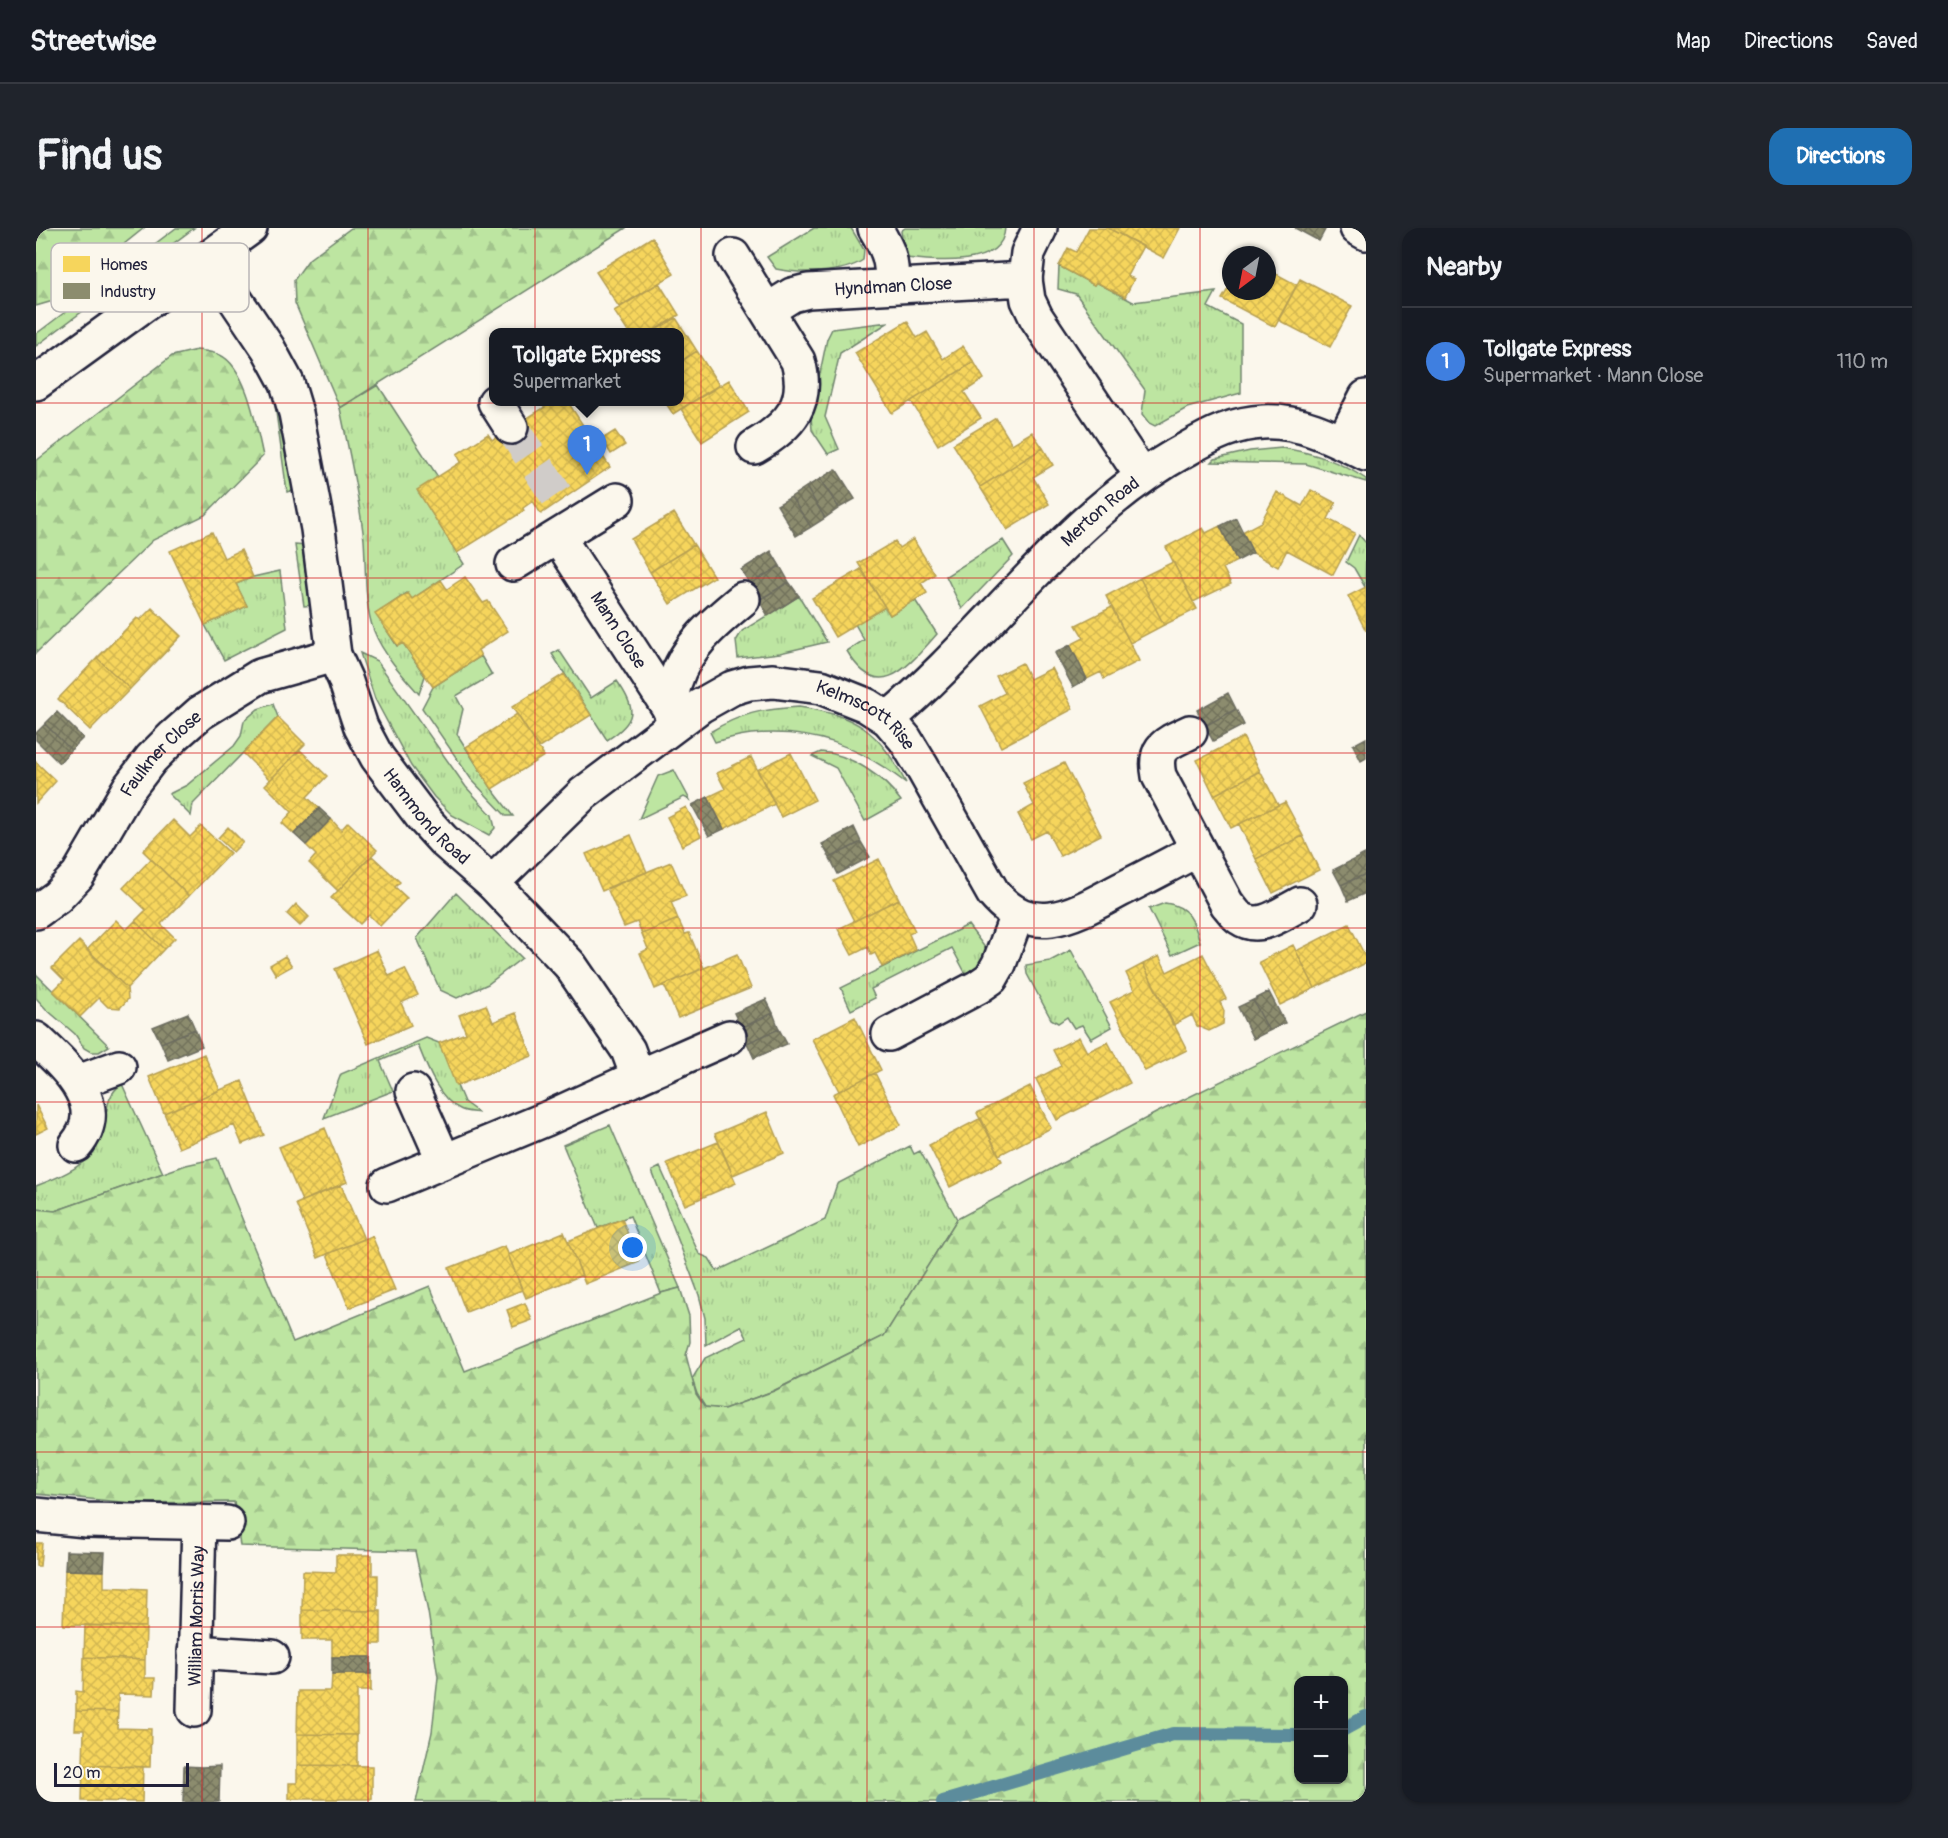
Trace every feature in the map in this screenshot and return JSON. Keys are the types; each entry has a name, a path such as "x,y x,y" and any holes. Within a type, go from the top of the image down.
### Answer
{"street":[{"path":"230,243 250,228"},
{"path":"875,228 889,251 892,286"},
{"path":"1040,228 1028,253 1025,279 1028,300 1036,317 1142,476"},
{"path":"1357,228 1366,233"},
{"path":"733,256 798,361 802,376 803,388 800,403 790,420 772,437 754,447"},
{"name":"Hyndman Close","path":"768,310 792,295 808,291 1025,279"},
{"path":"36,383 134,312"},
{"name":"Hammond Road","path":"243,312 279,367 296,413 318,528 334,655 361,726 377,757 443,840 492,883 570,965 627,1050 638,1077"},
{"path":"1354,448 1366,397"},
{"name":"Merton Road","path":"888,719 922,690 1110,499 1142,476 1198,442 1243,424 1265,422 1284,423 1323,433 1354,448"},
{"path":"513,564 565,521 617,500"},
{"name":"Mann Close","path":"565,521 674,716"},
{"path":"674,716 675,681 688,654 705,630 743,599"},
{"name":"Faulkner Close","path":"36,912 57,897 78,875 134,781 174,735 200,713 260,676 334,655"},
{"name":"Kelmscott Rise","path":"492,883 583,794 674,716 700,706 732,688 748,683 773,681 821,687 866,705 888,719 905,739 922,767 993,893 1004,906 1017,915"},
{"path":"1190,732 1165,745 1158,753 1156,762 1159,776 1227,904 1240,918 1251,924 1264,923 1299,904"},
{"path":"889,1034 991,978 999,964 1017,915 1046,920 1077,913 1197,850"},
{"path":"387,1185 546,1119 729,1038"},
{"path":"36,1039 70,1070 78,1082 88,1110 88,1124 76,1144"},
{"path":"78,1082 119,1067"},
{"path":"413,1091 444,1161"},
{"name":"William Morris Way","path":"36,1515 86,1520 213,1522 195,1652 194,1710"},
{"path":"195,1652 272,1656"}],"green space":[{"path":"36,228 144,228 125,243 51,243 51,302 36,306"},
{"path":"176,228 194,228 174,243 156,243"},
{"path":"351,228 626,228 340,408 295,303 294,280 309,259"},
{"path":"814,228 851,228 864,250 863,260 844,268 820,272 776,269 767,257"},
{"path":"905,228 1005,228 1001,241 992,250 964,260 948,261 905,258 901,231"},
{"path":"1059,266 1133,302 1216,292 1208,307 1241,324 1241,393 1187,408 1155,426 1149,423 1142,414 1145,390 1076,294 1058,289"},
{"path":"65,312 82,312 36,346 36,334"},
{"path":"889,322 840,353 825,417 839,449 828,454 812,430 811,416 827,339 832,329"},
{"path":"197,350 220,355 237,372 244,385 254,416 263,456 205,515 153,540 36,653 36,461 172,356"},
{"path":"378,385 438,477 418,491 464,564 412,599 407,593 376,614 397,646 403,643 425,676 419,694 388,656 378,640 371,621 367,599 362,523 340,408"},
{"path":"278,404 296,489 287,492 275,405"},
{"path":"1282,448 1316,455 1336,463 1366,479 1366,482 1306,464 1212,462 1215,459 1250,451"},
{"path":"1359,535 1366,543 1365,587 1354,568 1346,562"},
{"path":"1003,540 1013,556 962,609 946,576"},
{"path":"295,545 306,546 315,605 304,606"},
{"path":"280,571 287,628 224,660 205,625 247,606 236,584 253,577"},
{"path":"799,596 827,642 780,653 738,658 736,641 742,631"},
{"path":"915,600 937,634 905,668 894,675 882,678 871,676 859,667 847,651 864,640 855,624 885,607 890,615"},
{"path":"559,650 591,698 617,681 624,691 631,707 629,720 624,727 607,740 552,654"},
{"path":"360,653 377,661 466,787 492,815 495,828 489,835 452,815 434,797 411,766 375,699"},
{"path":"481,656 492,675 456,696 463,709 457,734 492,789 513,816 506,816 471,779 422,708 433,687"},
{"path":"273,704 278,717 193,804 191,816 169,794 187,785 234,746 241,736 244,721 258,709"},
{"path":"799,707 837,715 864,728 886,750 906,783 870,759 834,742 815,737 773,733 747,735 715,742 710,732 732,720 753,713"},
{"path":"821,752 844,757 866,768 886,784 901,801 865,821 836,768 812,756"},
{"path":"674,770 690,800 684,797 639,819 658,776"},
{"path":"456,893 522,958 488,984 457,998 440,990 417,938"},
{"path":"1165,903 1180,907 1185,911 1195,927 1200,942 1172,955 1149,909"},
{"path":"968,925 986,949 987,964 967,976 952,948 871,989 875,998 851,1010 841,988"},
{"path":"1071,950 1112,1027 1091,1039 1082,1025 1074,1028 1067,1017 1058,1023 1051,1019 1027,974 1026,965 1050,961"},
{"path":"36,974 109,1046 99,1052 91,1052 84,1048 75,1034 36,998"},
{"path":"1366,1011 1366,1802 416,1802 432,1732 438,1677 428,1612 415,1551 240,1546 234,1502 132,1503 36,1494 36,1209 55,1211 186,1165 217,1158 293,1342 430,1286 465,1371 661,1293 680,1288 689,1316 690,1342 686,1355 696,1394 705,1407 724,1409 774,1391 884,1336 957,1219 1156,1113"},
{"path":"426,1038 439,1043 464,1102 479,1113 462,1110 446,1098 434,1081 418,1045 380,1061 393,1091 324,1118 341,1074"},
{"path":"122,1084 163,1173 55,1211 36,1209 36,1186 74,1169 96,1148 103,1131 109,1101"},
{"path":"610,1125 680,1288 661,1293 630,1216 598,1228 563,1145"},
{"path":"910,1146 914,1154 920,1151 957,1219 884,1336 773,1391 724,1409 705,1407 692,1379 705,1358 747,1338 741,1326 706,1345 705,1318 699,1295 652,1171 660,1167 699,1254 709,1258 717,1271 825,1220 837,1184"}],"building: Homes":[{"path":"1089,228 1108,228 1143,246 1127,276 1134,279 1125,297 1096,282 1094,285 1059,266 1068,248 1076,252"},
{"path":"1108,228 1180,228 1164,258"},
{"path":"652,237 674,274 619,307 596,272"},
{"path":"1276,274 1297,285 1275,327 1224,300 1276,300"},
{"path":"1300,279 1352,306 1330,347 1278,320"},
{"path":"659,283 679,315 658,328 625,328 614,311"},
{"path":"676,318 682,328 659,328"},
{"path":"907,321 917,338 927,332 943,359 963,346 974,362 892,413 855,353"},
{"path":"684,331 697,351 684,359"},
{"path":"697,351 719,385 673,414 668,406 684,406 684,359"},
{"path":"974,362 984,379 964,392 981,418 938,445 911,401"},
{"path":"729,380 749,412 702,442 681,409"},
{"path":"547,406 571,406 610,467 541,514 533,501 523,508 524,511 457,553 417,490 461,462 457,454 488,434 492,440"},
{"path":"996,418 1012,444 1032,432 1043,448 980,487 953,444"},
{"path":"615,431 625,445 611,454 602,439"},
{"path":"1043,448 1053,465 1033,477 1049,504 1007,530 980,487"},
{"path":"1311,490 1336,503 1328,519 1355,533 1333,575 1287,550 1278,567 1253,553 1242,532 1261,522 1277,492 1302,506"},
{"path":"674,513 694,545 650,572 631,539"},
{"path":"1220,526 1237,561 1223,568 1231,584 1193,602 1166,547 1203,528 1206,533"},
{"path":"212,532 224,558 241,550 253,577 236,584 247,606 205,625 170,551"},
{"path":"913,539 935,574 921,583 927,593 890,615 858,563 895,541 899,548"},
{"path":"694,545 714,577 670,604 650,572"},
{"path":"1173,562 1197,609 1164,625 1140,578"},
{"path":"861,569 885,607 835,637 812,598"},
{"path":"465,577 483,603 488,601 508,631 478,650 481,656 433,687 403,643 398,646 375,614 408,593 412,599 441,580 447,589"},
{"path":"1140,578 1164,625 1130,643 1106,596"},
{"path":"1366,587 1366,631 1348,596"},
{"path":"1112,607 1139,661 1104,679 1101,672 1087,679 1070,645 1084,638 1076,625"},
{"path":"152,608 181,636 130,689 97,658 137,618 140,620"},
{"path":"97,658 130,689 90,730 58,699"},
{"path":"1022,663 1030,679 1052,668 1073,709 1001,747 980,706 1005,693 996,676"},
{"path":"564,674 591,715 539,748 512,707"},
{"path":"517,714 544,756 492,789 466,747"},
{"path":"278,717 305,744 270,780 243,753"},
{"path":"1243,737 1260,771 1214,795 1197,760"},
{"path":"300,750 327,776 307,797 319,808 294,834 282,823 292,812 265,785"},
{"path":"791,753 815,800 781,817 757,770"},
{"path":"751,757 775,804 724,829 708,797 725,789 717,773"},
{"path":"36,762 56,781 36,803"},
{"path":"1064,763 1101,835 1060,856 1047,831 1031,839 1018,814 1034,805 1023,783"},
{"path":"1260,771 1278,805 1231,828 1214,795"},
{"path":"1285,802 1303,836 1256,859 1239,824"},
{"path":"686,807 701,836 682,846 667,817"},
{"path":"331,819 341,830 348,822 377,850 338,891 309,863 316,855 306,845"},
{"path":"173,820 190,837 201,826 230,853 189,896 143,851"},
{"path":"228,827 243,842 233,852 218,838"},
{"path":"631,835 647,872 602,891 586,854"},
{"path":"1303,836 1319,870 1273,893 1256,859"},
{"path":"372,856 400,882 395,887 407,898 380,926 369,915 360,924 331,898"},
{"path":"151,859 189,896 161,924 175,938 164,949 135,921 146,910 123,888"},
{"path":"879,859 899,899 854,921 834,881"},
{"path":"671,862 686,896 671,902 678,919 642,934 637,922 624,927 607,888"},
{"path":"899,899 915,931 909,934 916,950 882,967 875,953 871,955 868,947 852,955 838,929"},
{"path":"296,904 309,917 300,926 287,914"},
{"path":"678,919 685,934 689,933 704,968 655,989 640,953 648,949 642,934"},
{"path":"116,920 126,930 135,921 164,949 127,988 87,950"},
{"path":"1349,924 1366,958 1366,963 1315,988 1296,951"},
{"path":"79,941 127,988 128,999 120,1008 108,1007 99,998 80,1017 53,991 64,980 52,968"},
{"path":"1293,945 1315,988 1280,1005 1259,962"},
{"path":"377,950 389,976 405,969 418,995 401,1003 411,1025 368,1044 335,969"},
{"path":"737,954 751,988 678,1018 664,985"},
{"path":"1203,954 1226,999 1220,1002 1224,1011 1223,1024 1209,1031 1197,1026 1192,1015 1173,1025 1143,964 1159,956 1167,972"},
{"path":"285,956 292,966 276,975 270,965"},
{"path":"1143,964 1187,1050 1145,1071 1110,1002 1134,990 1126,973"},
{"path":"486,1005 493,1022 516,1013 532,1056 456,1086 439,1043 466,1033 459,1015"},
{"path":"855,1017 881,1070 839,1091 812,1039"},
{"path":"1079,1037 1087,1052 1108,1042 1130,1083 1057,1120 1036,1079 1061,1066 1053,1050"},
{"path":"204,1054 220,1090 164,1113 149,1077"},
{"path":"875,1073 901,1125 858,1147 833,1094"},
{"path":"242,1081 264,1135 242,1144 234,1125 179,1148 164,1113"},
{"path":"1030,1086 1051,1128 999,1155 977,1113"},
{"path":"36,1105 48,1128 36,1134"},
{"path":"767,1112 784,1153 733,1175 715,1134"},
{"path":"981,1118 1002,1161 950,1187 929,1145"},
{"path":"325,1128 347,1182 302,1201 279,1147"},
{"path":"718,1142 736,1183 685,1205 667,1163"},
{"path":"341,1185 364,1239 318,1258 296,1204"},
{"path":"622,1219 639,1262 585,1284 568,1241"},
{"path":"564,1232 582,1275 526,1298 508,1255"},
{"path":"372,1236 395,1290 349,1308 327,1254"},
{"path":"505,1246 522,1290 466,1312 449,1268"},
{"path":"525,1303 532,1320 513,1327 507,1310"},
{"path":"36,1543 42,1543 40,1566 36,1566"},
{"path":"336,1555 372,1555 372,1575 378,1575 378,1611 302,1610 303,1571 336,1572"},
{"path":"65,1570 104,1571 104,1587 147,1589 146,1627 63,1625"},
{"path":"302,1610 381,1611 381,1644 371,1644 371,1657 332,1657 332,1640 302,1640"},
{"path":"85,1625 146,1627 145,1660 84,1657"},
{"path":"84,1657 145,1660 145,1678 155,1678 154,1695 118,1694 118,1712 76,1711 76,1691 83,1692"},
{"path":"332,1674 371,1674 371,1691 357,1691 357,1735 297,1734 298,1691 331,1691"},
{"path":"76,1711 118,1712 117,1728 151,1729 150,1767 83,1765 84,1730 75,1730"},
{"path":"297,1734 357,1735 357,1766 297,1765"},
{"path":"83,1765 143,1767 142,1802 82,1801"},
{"path":"297,1765 372,1766 372,1799 289,1799 289,1783 297,1783"}],"building: Industry":[{"path":"1295,228 1326,228 1319,241"},
{"path":"836,469 855,499 839,508 820,479"},
{"path":"820,479 839,508 825,518 806,487"},
{"path":"806,487 825,518 811,527 791,497"},
{"path":"791,497 811,527 796,536 777,505"},
{"path":"1236,518 1253,553 1237,561 1220,526"},
{"path":"771,551 780,566 750,584 741,570"},
{"path":"780,566 789,582 759,600 750,584"},
{"path":"789,582 799,596 768,616 759,600"},
{"path":"1070,645 1087,679 1073,687 1055,653"},
{"path":"1228,693 1236,709 1205,726 1197,710"},
{"path":"1236,709 1244,725 1213,741 1205,726"},
{"path":"57,712 83,738 71,750 45,724"},
{"path":"45,724 71,750 59,763 36,740 36,733"},
{"path":"1366,738 1366,758 1361,761 1353,745"},
{"path":"708,797 724,829 709,836 692,805"},
{"path":"319,808 331,819 306,845 294,834"},
{"path":"854,827 861,842 830,858 822,844"},
{"path":"861,842 870,857 838,874 830,858"},
{"path":"1365,854 1366,874 1341,885 1333,870"},
{"path":"1366,874 1366,893 1348,901 1341,885"},
{"path":"1269,992 1285,1023 1269,1031 1253,1000"},
{"path":"766,999 773,1013 741,1028 734,1013"},
{"path":"1253,1000 1269,1031 1253,1039 1238,1007"},
{"path":"188,1013 195,1029 161,1043 153,1027"},
{"path":"773,1013 779,1029 747,1043 741,1028"},
{"path":"195,1029 202,1046 168,1060 161,1043"},
{"path":"779,1029 787,1044 754,1058 747,1043"},
{"path":"66,1551 105,1552 104,1571 65,1570"},
{"path":"332,1657 371,1657 371,1674 332,1674"},
{"path":"184,1766 202,1767 202,1802 183,1802"},
{"path":"220,1766 219,1802 202,1802 202,1767"}],"waterway":[{"path":"1348,1727 1366,1717"},
{"path":"943,1802 1173,1734 1294,1735"}],"tunnel":[{"path":"511,427 561,502"}],"place":[{"name":"Tollgate Express","path":"587,475"}]}
